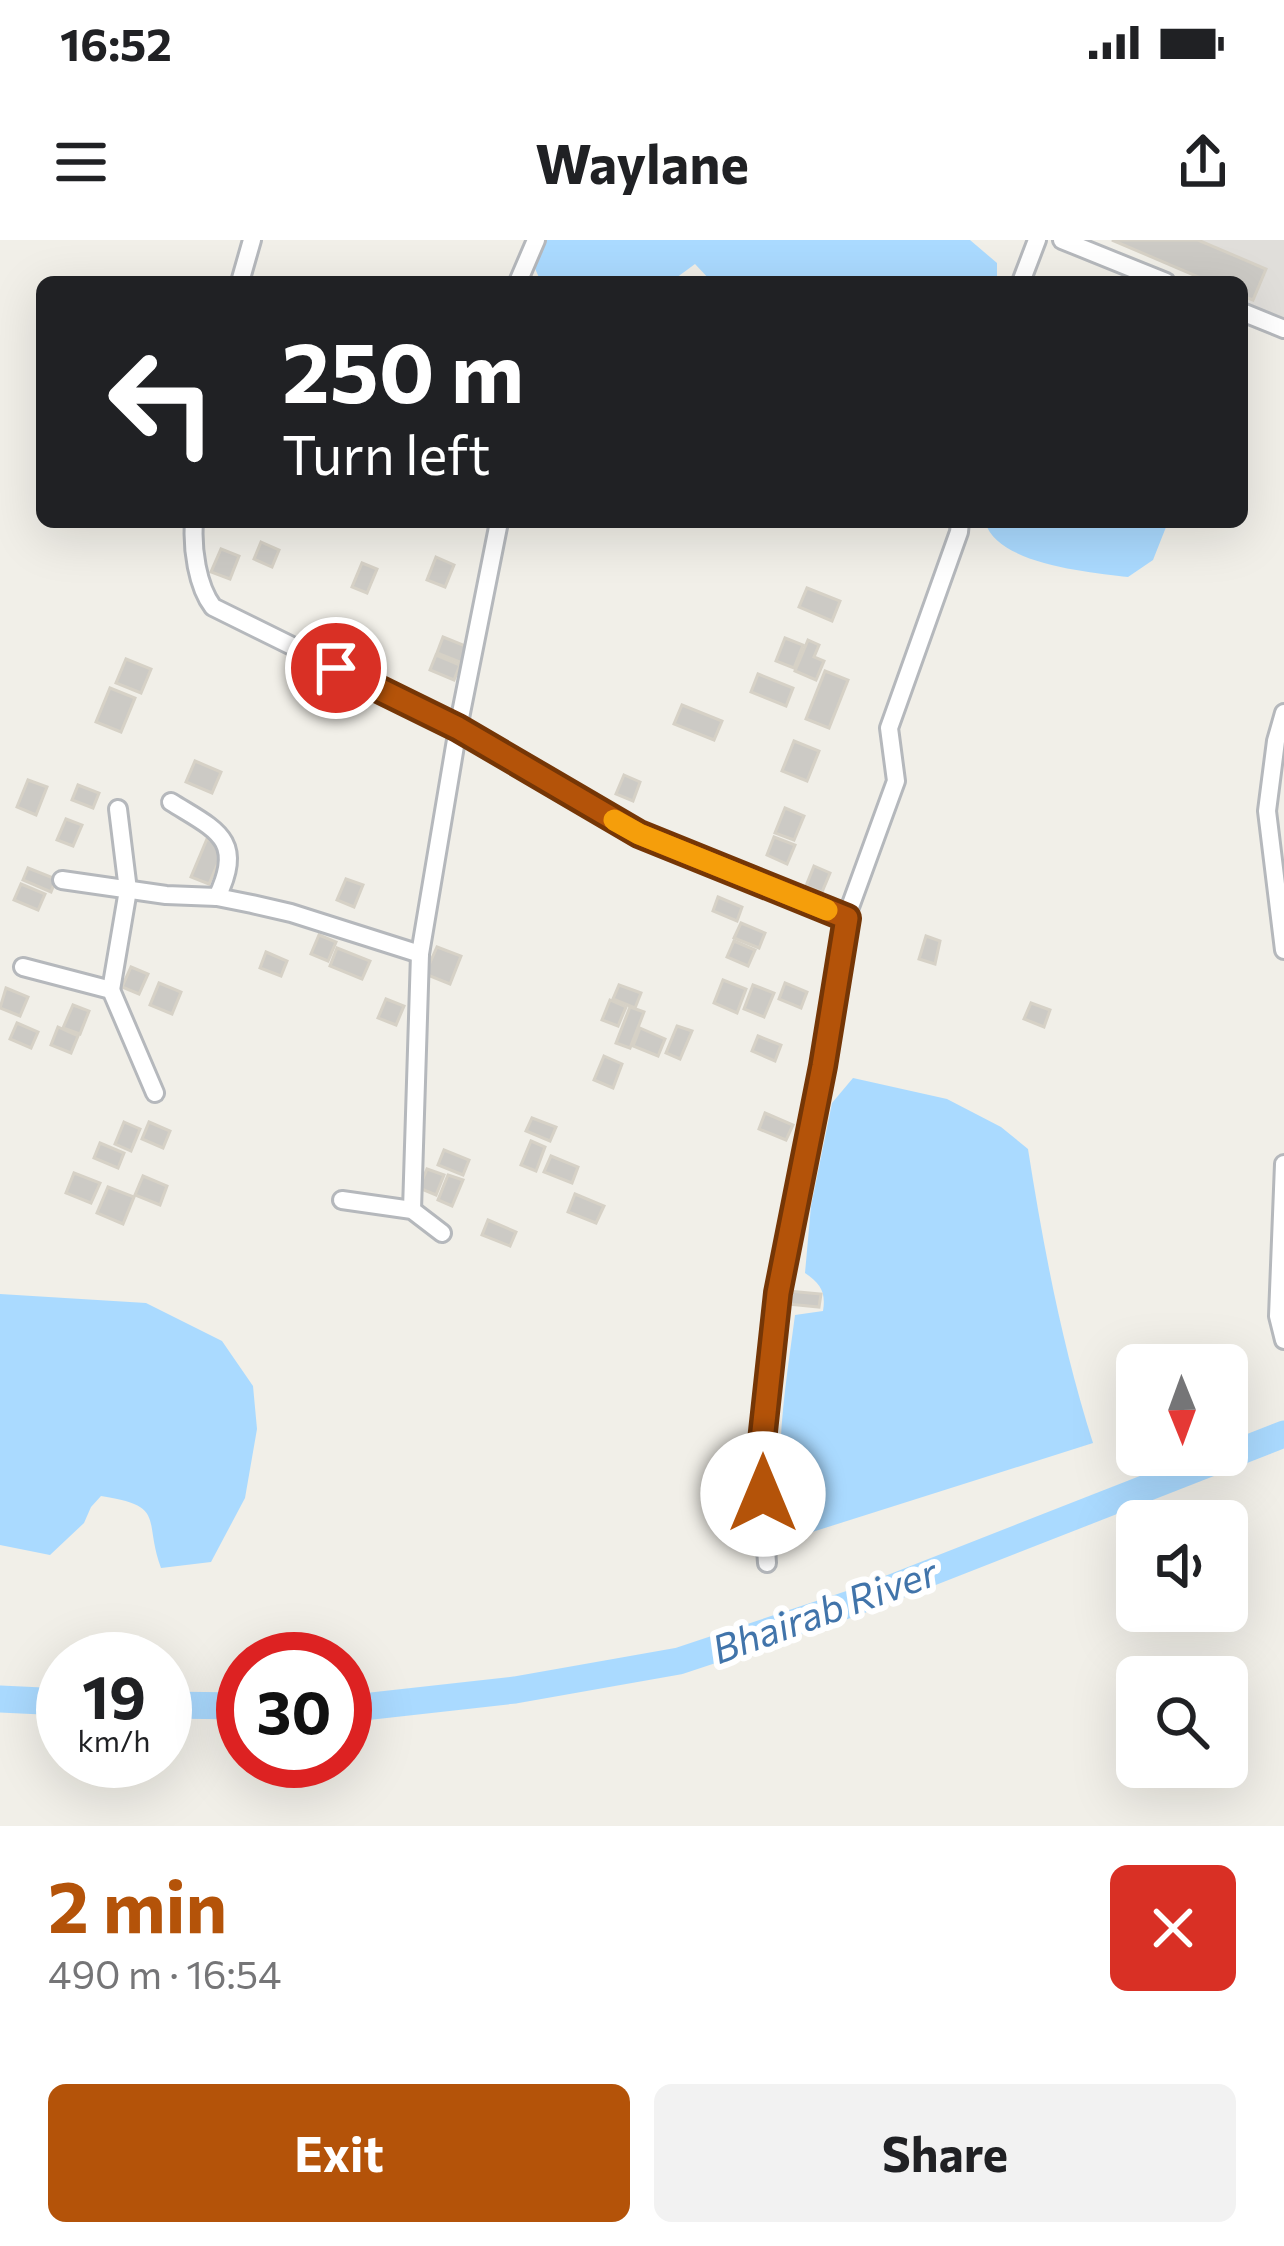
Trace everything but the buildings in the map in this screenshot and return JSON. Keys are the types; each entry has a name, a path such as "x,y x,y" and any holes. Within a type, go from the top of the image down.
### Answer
{"street":[{"path":"242,276 252,240"},
{"path":"521,276 536,240"},
{"path":"1024,276 1037,240"},
{"path":"1062,240 1151,276"},
{"path":"1248,314 1284,329"},
{"path":"194,528 206,598 213,607 458,728 639,834 847,918"},
{"path":"412,1210 420,954 498,528"},
{"path":"767,1563 760,1459 778,1293 847,918 896,781 889,728 959,528"},
{"path":"1284,713 1267,811 1284,950"},
{"path":"171,802 216,830 228,848 217,897"},
{"path":"118,809 128,890 111,990 154,1093"},
{"path":"62,880 217,897 291,914 420,954"},
{"path":"23,967 111,990"},
{"path":"1284,1165 1278,1316 1284,1340"},
{"path":"342,1201 412,1210 442,1233"}],"shaded area":[{"path":"1198,240 1284,240 1284,320 1248,305 1265,269"}],"water":[{"path":"546,240 970,240 997,263 997,276 706,276 695,264 679,276 538,276 533,264"},
{"path":"988,528 1166,528 1153,560 1128,577 1047,564 993,537"},
{"path":"853,1078 947,1099 1001,1127 1028,1149 1055,1297 1093,1443 809,1533 785,1524 782,1420 795,1315 823,1311 821,1289 805,1273 811,1206 832,1103"},
{"path":"0,1294 146,1303 222,1341 253,1386 257,1429 245,1498 211,1562 161,1568 144,1510 101,1496 84,1523 50,1555 0,1545"}],"waterway":[{"name":"Bhairab River","path":"372,1706 515,1690 679,1661 853,1603 1284,1434"},
{"name":"Bhairab River","path":"0,1699 36,1701"},
{"name":"Bhairab River","path":"192,1705 216,1706"}],"slow traffic":[{"path":"614,820 827,910"}],"route":[{"path":"336,668 458,728 639,834 847,918 778,1293 760,1459 763,1494"}]}
